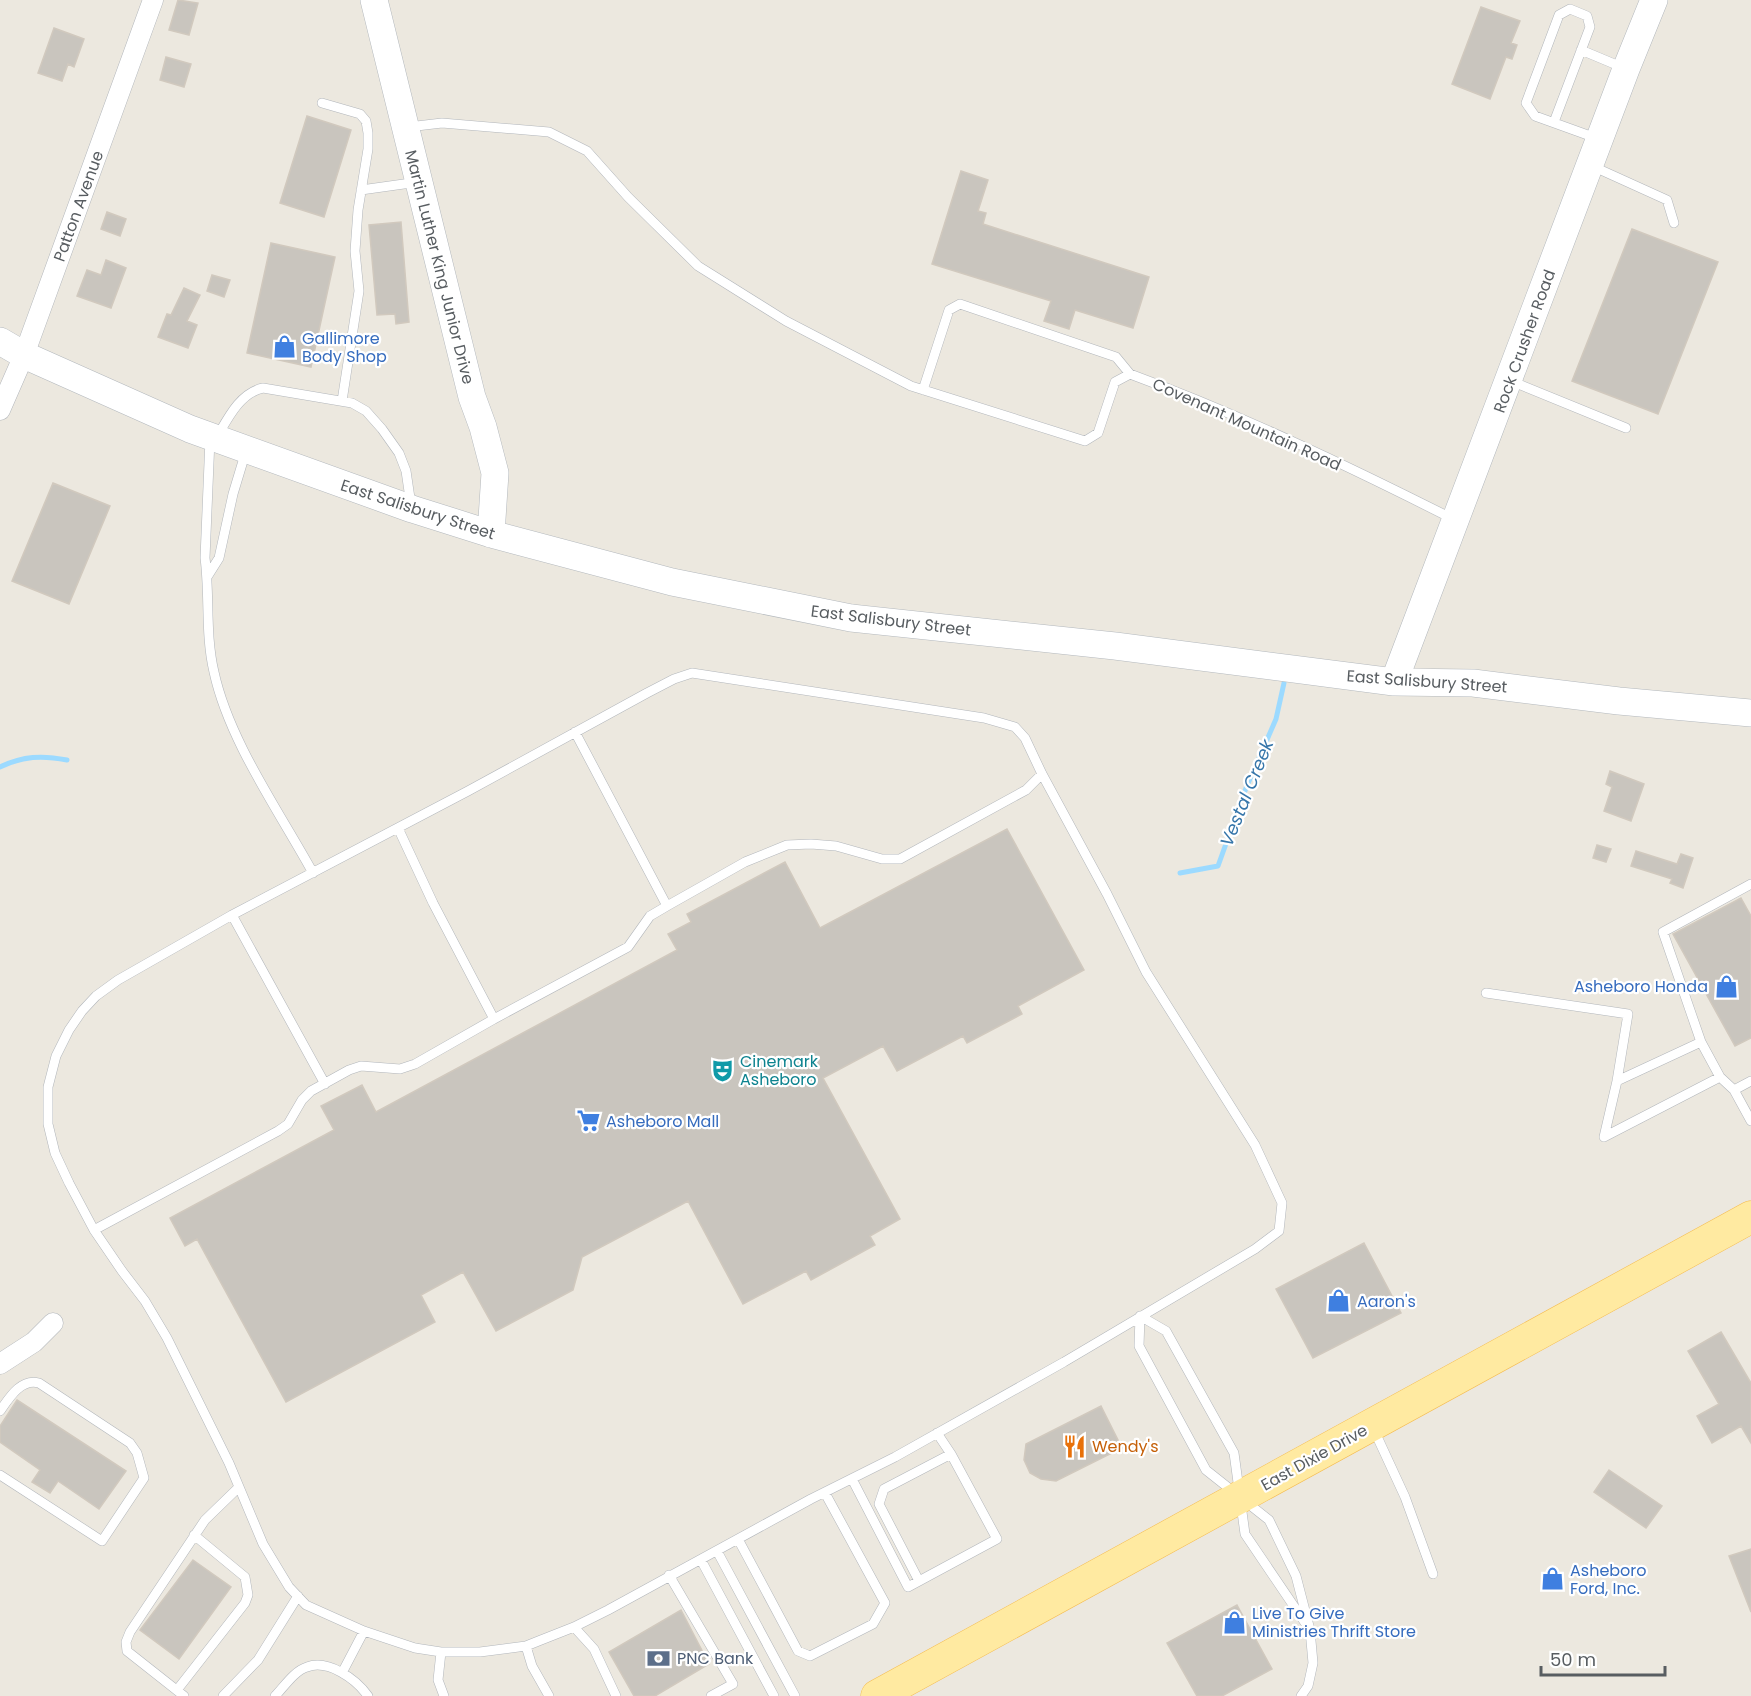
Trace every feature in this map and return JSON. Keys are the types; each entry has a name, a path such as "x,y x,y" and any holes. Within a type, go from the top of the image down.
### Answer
{"main road":[{"name":"Martin Luther King Junior Drive","path":"374,0 472,397 494,467 496,483 491,534"},
{"name":"Rock Crusher Road","path":"1394,682 1589,165 1654,0"},
{"name":"East Salisbury Street","path":"0,340 24,355 213,438 246,450 412,509 491,534 672,582 850,618 1115,646 1394,682 1473,683 1619,701 1751,713"},
{"name":"East Dixie Drive","path":"877,1696 1751,1216"}],"street":[{"name":"Patton Avenue","path":"0,410 24,355 153,0"},
{"path":"0,1364 34,1342 53,1323"}],"lane":[{"path":"1554,122 1590,27 1587,16 1570,9 1559,15 1526,103 1535,116 1599,139"},
{"path":"1581,50 1626,69"},
{"path":"322,103 360,114 366,121 368,148 357,210 355,251 359,291 342,401"},
{"path":"406,127 442,123 549,132 587,151 628,197 698,266 786,321 911,386 923,390 1084,441 1098,433 1115,382 1130,374 1116,357 960,304 949,310 923,390"},
{"path":"1589,165 1667,200 1674,223"},
{"path":"361,190 418,182"},
{"name":"Covenant Mountain Road","path":"1130,374 1190,396 1456,520"},
{"path":"1509,380 1626,428"},
{"path":"313,873 248,758 224,705 214,673 209,646 207,577 204,558 213,438 232,411 253,390 262,388 352,403 366,411 399,453 406,471 412,509"},
{"path":"207,577 219,558 246,450"},
{"path":"699,673 997,721 1015,727 1025,738 1146,972 1255,1144 1282,1203 1279,1232 1255,1249 937,1433 574,1627 526,1646 480,1652 441,1652 400,1645 329,1617 306,1605 289,1587 263,1544 229,1463 167,1338 145,1300 94,1230 69,1184 55,1153 48,1124 48,1087 56,1056 69,1030 96,996 232,915 313,873 685,674 699,673"},
{"path":"575,732 667,906"},
{"path":"94,1230 278,1131 288,1124 302,1100 311,1091 361,1066 400,1069 415,1064 628,946 650,916 745,862 786,845 836,846 882,859 900,859 1026,789 1042,774"},
{"path":"398,828 494,1019"},
{"path":"1751,884 1663,932 1701,1042 1720,1077 1734,1090 1751,1121"},
{"path":"232,915 325,1084"},
{"path":"1486,993 1628,1014 1617,1081 1604,1137 1720,1077"},
{"path":"1617,1081 1701,1042"},
{"path":"1734,1090 1751,1081"},
{"path":"1140,1316 1166,1331 1234,1453 1245,1534 1310,1630"},
{"path":"1140,1316 1139,1346 1206,1470 1269,1520 1296,1575 1310,1630 1313,1663 1308,1686 1301,1696"},
{"path":"0,1411 10,1396 25,1383 32,1381 39,1383 130,1443 137,1453 144,1478 102,1541 0,1475"},
{"path":"1372,1425 1405,1497 1433,1574"},
{"path":"852,1479 908,1587 997,1539 951,1454 937,1433"},
{"path":"919,1581 879,1504 884,1489 951,1454"},
{"path":"194,1535 244,1577 248,1586 248,1595 245,1604 180,1693 127,1651 126,1642 130,1632 194,1535 221,1502 238,1488"},
{"path":"738,1539 798,1651 810,1656 873,1624 885,1603 825,1493"},
{"path":"717,1551 795,1696"},
{"path":"701,1560 774,1696"},
{"path":"669,1575 733,1684 711,1696"},
{"path":"223,1696 258,1660 298,1596"},
{"path":"574,1627 594,1649 616,1696"},
{"path":"343,1671 364,1631"},
{"path":"526,1646 532,1666 549,1696"},
{"path":"441,1652 438,1680 444,1696"},
{"path":"275,1696 296,1674 308,1666 343,1671 368,1696"}],"building":[{"path":"178,0 198,3 189,35 169,30"},
{"path":"1481,7 1520,21 1511,43 1517,45 1512,59 1506,57 1490,99 1452,84"},
{"path":"54,28 84,39 74,67 68,64 62,81 38,73"},
{"path":"166,57 191,64 184,87 160,80"},
{"path":"307,116 351,130 324,217 280,203"},
{"path":"961,171 988,180 978,211 986,213 983,224 1149,277 1133,328 1075,310 1069,329 1044,321 1051,301 932,264"},
{"path":"107,212 126,219 120,236 101,229"},
{"path":"401,222 409,322 396,324 395,314 377,315 369,225"},
{"path":"1632,229 1718,262 1658,414 1572,381"},
{"path":"271,243 335,257 311,367 247,353"},
{"path":"106,260 126,268 111,308 77,296 87,270 101,275"},
{"path":"212,275 230,280 224,297 207,291"},
{"path":"184,288 200,295 187,321 197,325 188,348 158,337 167,314 171,315"},
{"path":"53,483 110,506 69,604 12,581"},
{"path":"1610,771 1644,784 1631,821 1604,811 1612,787 1606,784"},
{"name":"Asheboro Mall","path":"1007,829 1084,970 1018,1006 1022,1014 967,1043 963,1036 897,1071 883,1046 823,1078 900,1219 870,1236 875,1245 811,1280 806,1271 743,1304 688,1201 582,1257 573,1290 496,1331 463,1272 421,1295 435,1322 286,1402 197,1239 185,1246 170,1218 334,1130 321,1106 362,1085 376,1112 677,950 668,934 691,922 687,914 785,862 820,928"},
{"path":"1597,845 1611,849 1606,862 1593,858"},
{"path":"1636,851 1677,864 1681,854 1693,858 1683,888 1670,883 1672,879 1631,866"},
{"name":"Asheboro Honda","path":"1741,898 1751,916 1751,1038 1735,1046 1673,934"},
{"name":"Aaron's","path":"1364,1243 1401,1313 1313,1358 1276,1289"},
{"path":"1721,1332 1751,1383 1751,1443 1741,1426 1712,1443 1697,1416 1719,1404 1688,1351"},
{"path":"17,1400 126,1471 99,1509 58,1481 50,1493 32,1482 40,1470 0,1442 0,1426"},
{"name":"Wendy's","path":"1101,1406 1122,1448 1056,1481 1041,1479 1030,1473 1024,1460 1026,1444"},
{"path":"1609,1470 1662,1506 1646,1528 1594,1492"},
{"path":"1751,1549 1751,1612 1729,1556"},
{"path":"193,1560 231,1587 179,1659 140,1630"},
{"path":"1237,1605 1272,1669 1222,1696 1197,1696 1167,1643"},
{"name":"PNC Bank","path":"681,1610 709,1664 655,1696 634,1696 609,1652"}],"waterway":[{"name":"Vestal Creek","path":"1180,873 1218,866 1246,788 1276,719 1284,683"},
{"path":"0,767 33,757 67,760"}],"place":[{"name":"Gallimore Body Shop","path":"284,347"},
{"name":"Asheboro Honda","path":"1726,986"},
{"name":"Cinemark Asheboro","path":"722,1070"},
{"name":"Asheboro Mall","path":"588,1121"},
{"name":"Aaron's","path":"1339,1301"},
{"name":"Wendy's","path":"1074,1446"},
{"name":"Asheboro Ford, Inc.","path":"1552,1579"},
{"name":"Live To Give Ministries Thrift Store","path":"1234,1622"},
{"name":"PNC Bank","path":"659,1658"}]}
